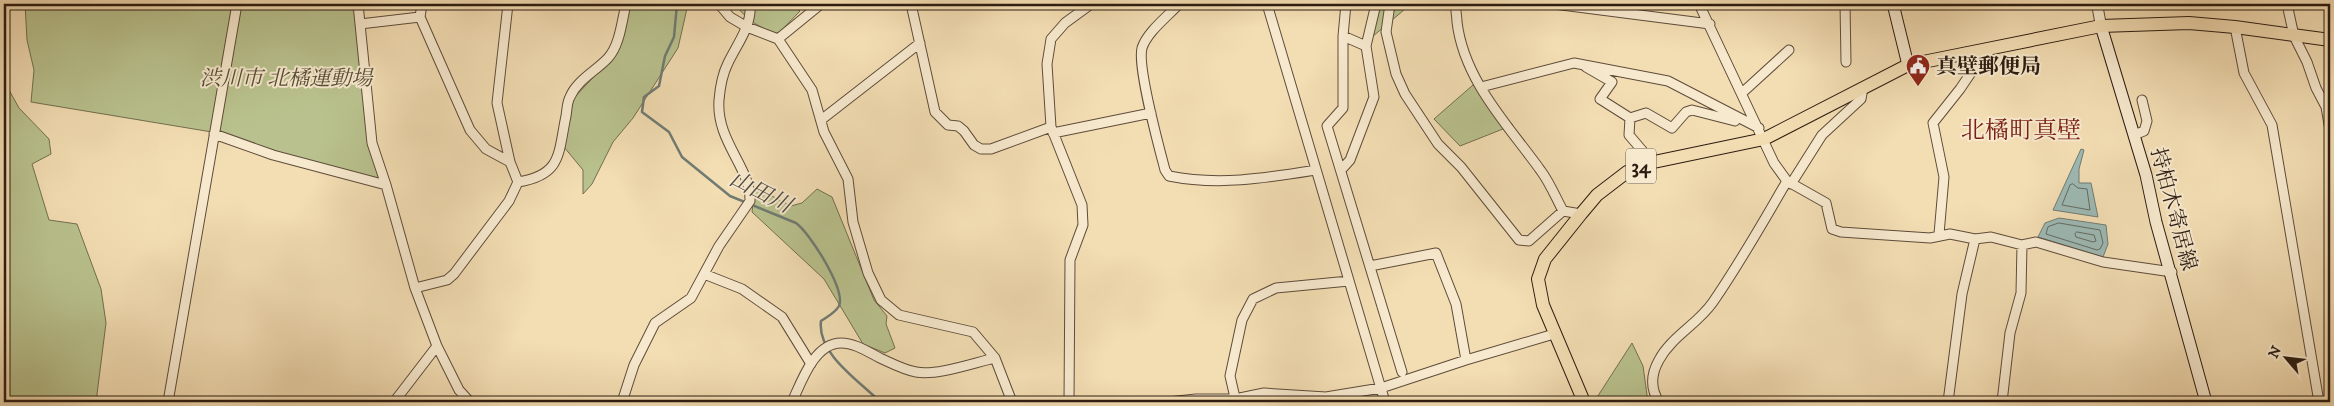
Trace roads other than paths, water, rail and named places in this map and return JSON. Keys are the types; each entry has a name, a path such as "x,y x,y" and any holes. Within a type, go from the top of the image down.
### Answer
{"main road":[{"path":"1892,4 1908,64"},
{"name":"34","path":"1584,402 1543,305 1538,280 1545,259 1581,214 1613,182 1627,172 1652,162 1762,133 1863,88 1908,64 2101,26 2189,23 2235,27 2330,40"},
{"name":"持柏木寄居線","path":"2101,26 2172,272 2206,402"}],"street":[{"path":"168,402 237,4"},
{"path":"358,4 372,143 415,288 436,346 459,390 470,402"},
{"path":"422,4 420,17 470,130 486,150 510,162"},
{"path":"415,288 447,280 454,274 509,201 518,182 510,162 497,103 508,4"},
{"path":"518,182 534,179 546,174 553,166 559,152 570,96 582,81 609,57 615,45 626,4"},
{"path":"719,4 730,17 747,27 778,39 812,90 827,137 848,179 853,222 868,273 881,300 898,315 973,332 995,358 1012,402"},
{"path":"622,402 634,365 655,323 691,298 719,246 750,201 748,182 727,142 719,116 721,82 727,64 747,27 751,12 750,4"},
{"path":"778,39 821,4"},
{"path":"911,4 935,112 948,125 958,126 974,145 981,149 991,149 1052,130 1151,112"},
{"path":"1069,402 1070,260 1083,225 1082,205 1067,163 1052,130 1047,64 1051,39 1065,23 1091,4"},
{"path":"1179,4 1142,48 1141,59 1151,112 1168,176 1196,181 1252,180 1316,170"},
{"path":"1267,4 1385,402"},
{"path":"1346,4 1343,36 1344,108 1327,126 1402,372"},
{"path":"1340,170 1350,160 1374,97 1366,46 1376,4"},
{"path":"1390,4 1386,32 1396,74 1413,108 1438,144 1462,167 1519,240 1528,241 1563,212 1581,214"},
{"path":"1456,4 1458,33 1468,62 1499,116 1541,170 1563,212"},
{"path":"1554,4 1594,7 1710,24"},
{"path":"1699,4 1762,133 1774,163 1789,183 1826,203 1832,229 1841,232 1930,238 1939,234 1950,234 1975,239 1991,237 2022,245 2036,242 2103,262 2172,272"},
{"path":"1846,4 1846,62"},
{"path":"2097,4 2101,26"},
{"path":"2287,4 2294,36 2307,62 2316,88 2328,108 2330,130"},
{"path":"360,24 420,17"},
{"path":"2235,27 2244,73 2272,125 2319,402"},
{"path":"1343,36 1366,46"},
{"path":"822,120 920,43"},
{"path":"1939,234 1944,177 1933,123 1960,89 1987,49"},
{"path":"1742,93 1789,50"},
{"path":"1481,87 1574,63 1581,64 1668,81 1738,117 1762,133"},
{"path":"1581,64 1612,82 1600,99 1630,118 1646,113 1672,128 1686,112 1692,110 1735,121 1738,117"},
{"path":"1659,402 1653,392 1652,381 1658,361 1669,343 1695,322 1713,302 1822,135 1861,99 1863,88"},
{"path":"2134,136 2144,131 2147,121 2142,100"},
{"path":"1630,118 1629,135 1652,162"},
{"path":"214,134 273,155 386,185"},
{"path":"1948,402 1962,294 1975,239"},
{"path":"2002,402 2010,333 2021,293 2022,245"},
{"path":"1370,266 1436,253 1456,304 1466,360"},
{"path":"704,274 742,289 782,317 811,364"},
{"path":"1235,401 1230,376 1242,320 1253,299 1276,288 1349,281"},
{"path":"1168,402 1196,399 1235,401 1264,393 1326,398 1381,388 1554,334"},
{"path":"792,402 811,364 822,352 832,345 841,343 855,345 914,372 926,373 995,358"},
{"path":"394,402 436,346"}],"water":[{"path":"2081,149 2084,150 2079,169 2079,183 2091,183 2098,217 2053,210"},
{"path":"2059,218 2106,225 2108,244 2103,257 2038,237 2045,223"}],"waterway":[{"name":"山田川","path":"677,4 674,37 665,56 659,86 644,97 642,112 669,132 682,157 730,196 796,223 810,238 832,275 840,298 839,306 831,315 821,321 821,332 825,343 839,364 875,397 876,402"}],"place":[{"name":"真壁郵便局","path":"1918,87"}],"district":[{"name":"北橘町真壁","path":"2021,130"}],"park label":[{"name":"渋川市 北橘運動場","path":"286,78"}]}
